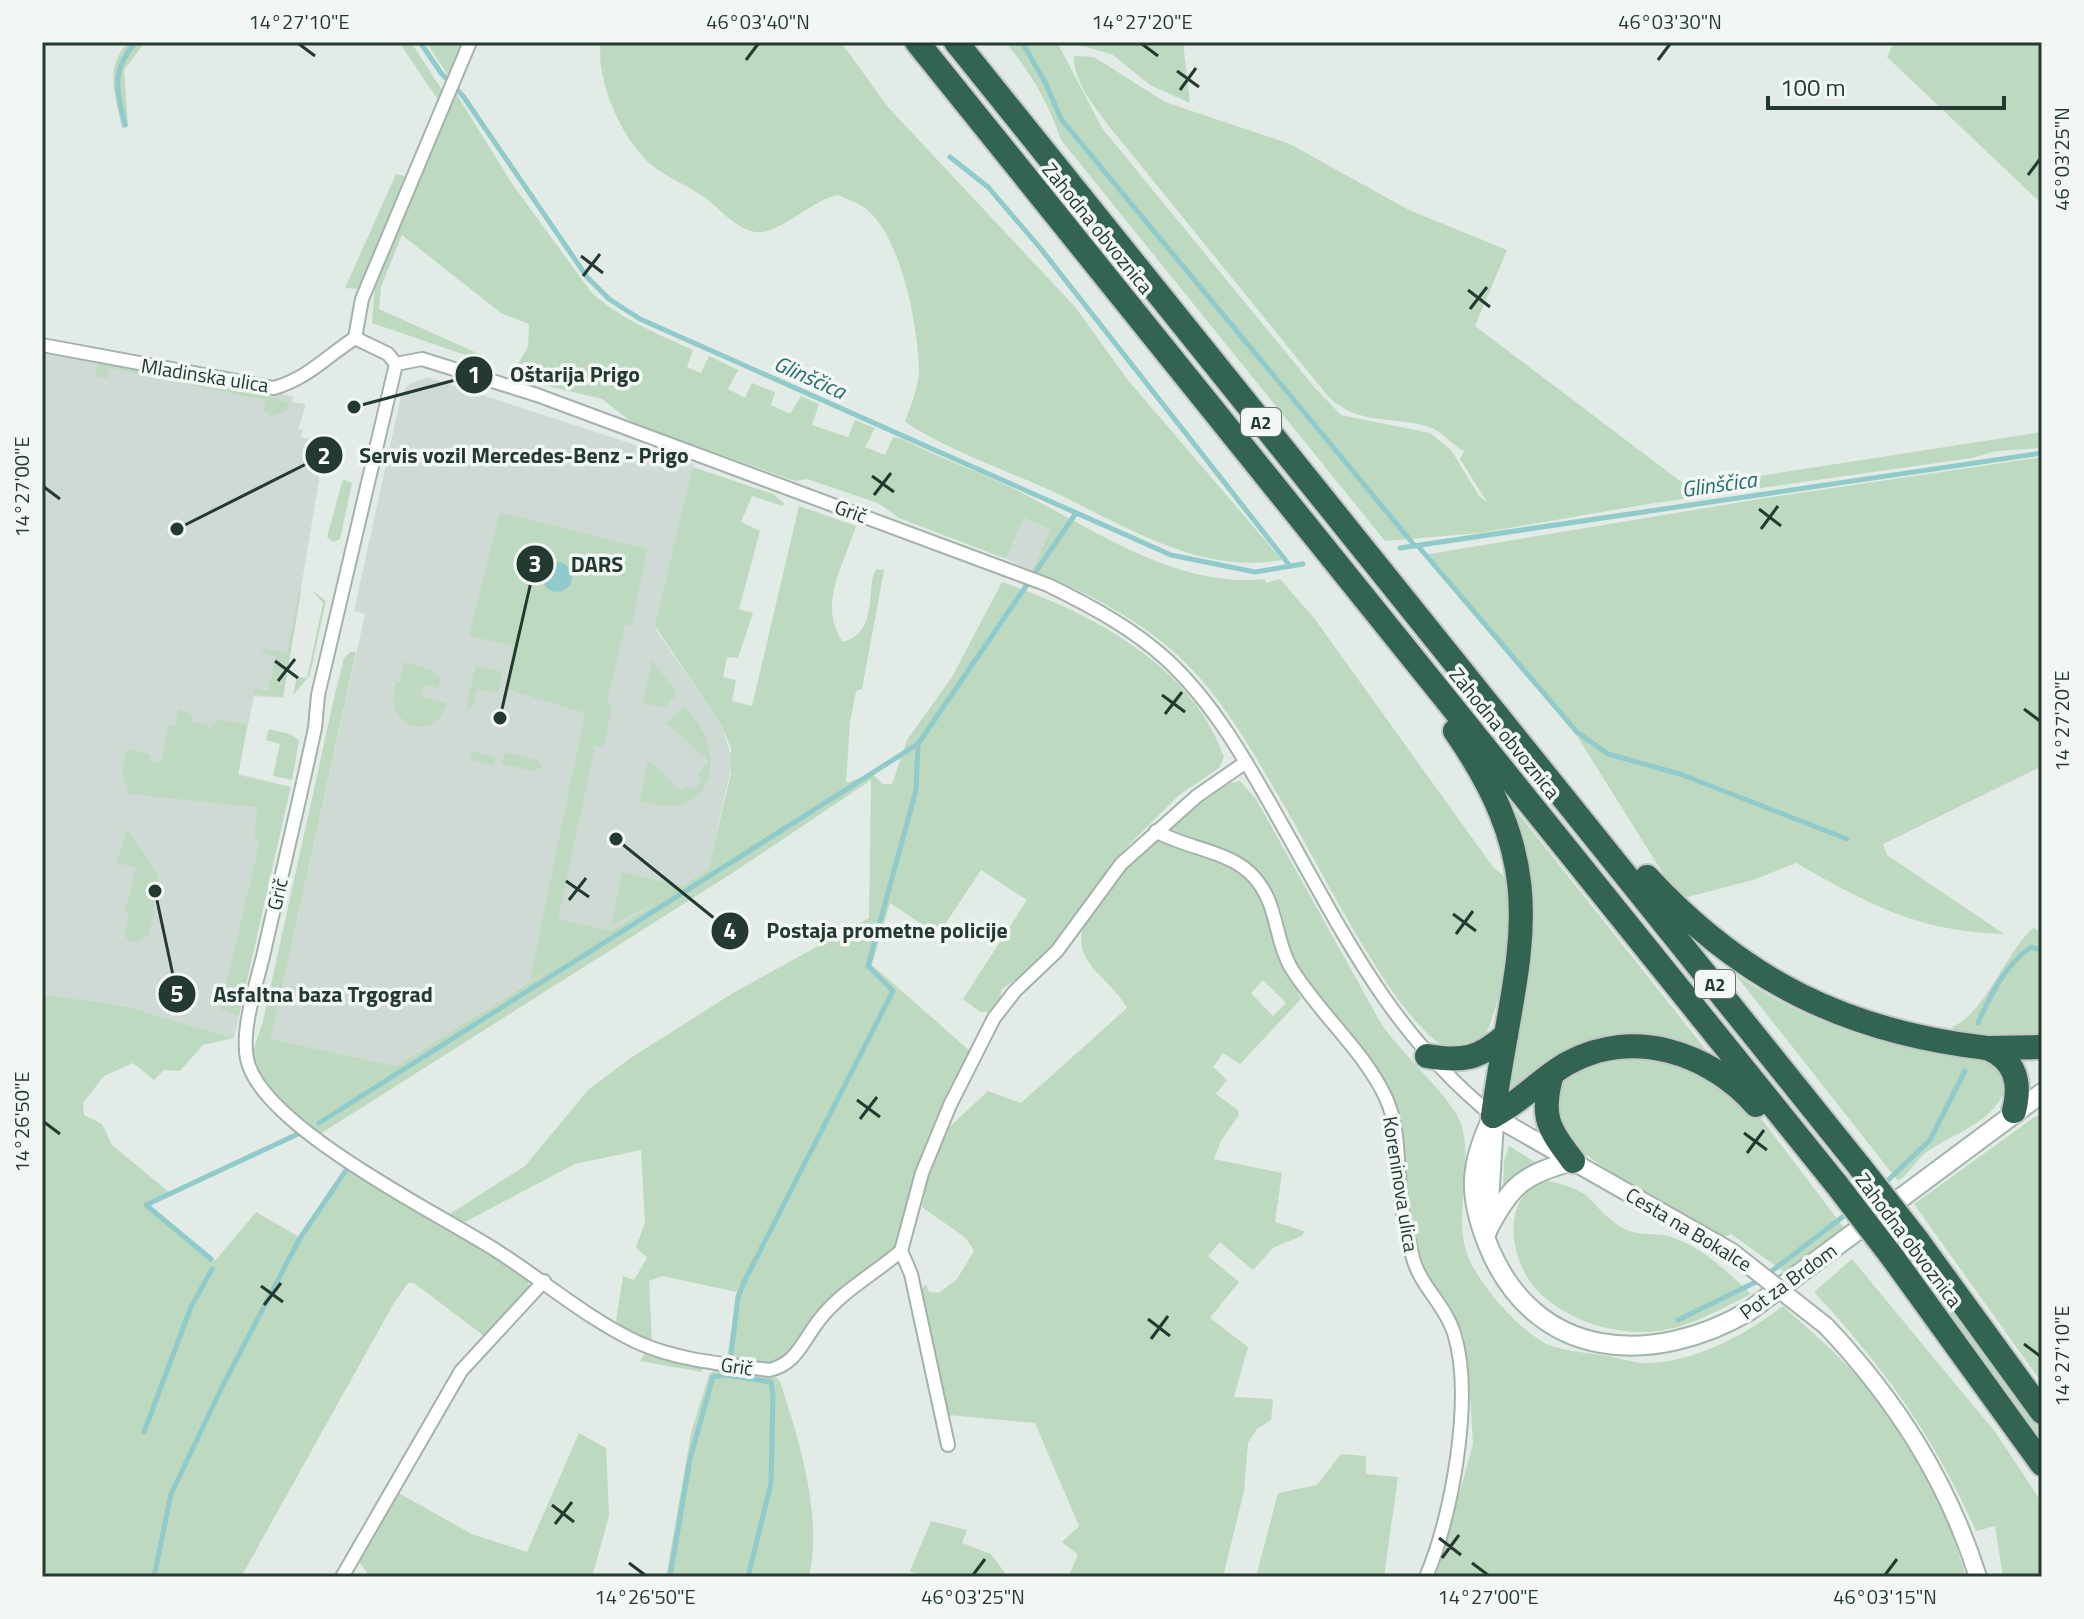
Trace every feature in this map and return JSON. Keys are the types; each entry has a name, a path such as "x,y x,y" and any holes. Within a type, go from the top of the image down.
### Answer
{"highway":[{"name":"Zahodna obvoznica","path":"917,42 1837,1185 2042,1464"},
{"name":"Zahodna obvoznica","path":"956,42 1860,1167 2042,1412"},
{"path":"1421,666 1438,709 1483,775 1520,870 1523,940 1493,1116"},
{"path":"1567,802 1603,826 1694,925 1765,978 1817,1006 1867,1025 1923,1039 1987,1048 2042,1047"},
{"path":"1427,1056 1468,1060 1487,1052 1506,1035"},
{"path":"1493,1116 1519,1102 1552,1074 1576,1059 1610,1048 1635,1046 1668,1050 1719,1071 1759,1109 1787,1122"},
{"path":"1987,1048 2001,1055 2015,1073 2019,1092 2014,1111"},
{"path":"1552,1074 1546,1095 1546,1117 1555,1138 1573,1161"}],"main road":[{"name":"Pot za Brdom","path":"1487,1237 1511,1287 1559,1330 1590,1342 1615,1346 1672,1343 1726,1325 1771,1297 2014,1111 2042,1093"},
{"path":"1487,1237 1493,1116"},
{"path":"1487,1237 1508,1194 1523,1178 1573,1161"}],"street":[{"path":"396,364 388,354 355,338 362,299 470,42"},
{"name":"Mladinska ulica","path":"42,345 274,388 296,382 318,369 355,338"},
{"name":"Grič","path":"901,1251 834,1303 793,1359 769,1370 670,1354 638,1342 355,1166 285,1111 263,1089 248,1062 246,1047 251,1018 315,728 318,695 396,364 409,360 435,362 537,395 1021,574 1088,604 1165,659 1194,689 1246,762 1360,963 1403,1028 1427,1056 1493,1116"},
{"path":"948,1445 911,1274 901,1251 930,1151 984,1034 1015,991 1057,951 1121,864 1219,777 1246,762"},
{"name":"Koreninova ulica","path":"1156,831 1188,847 1238,864 1250,873 1276,915 1287,960 1305,990 1352,1045 1386,1099 1393,1120 1401,1202 1414,1265 1453,1330 1459,1355 1461,1412 1458,1451 1436,1555 1426,1577"},
{"name":"Cesta na Bokalce","path":"1493,1116 1732,1252 1826,1326 1882,1390 1926,1456 1955,1514 1978,1577"},
{"path":"342,1577 461,1371 544,1281"}],"shaded area":[{"path":"42,351 293,396 292,402 306,404 298,429 303,430 301,437 325,443 283,698 254,696 238,774 291,787 234,1038 125,1006 42,994"},
{"path":"427,377 694,464 656,630 720,723 733,760 708,870 396,1066 271,1039 365,614 354,611 401,396 408,385"},
{"path":"1024,518 1050,529 1032,571 1006,559"}],"green space":[{"path":"129,42 145,42 124,70 128,126 122,128 114,72 121,52"},
{"path":"399,42 411,42 442,90 438,100"},
{"path":"426,42 462,42 448,75"},
{"path":"601,42 841,42 887,106 1076,308 1127,379 1282,560 1250,563 1189,553 1130,530 1045,488 956,450 905,422 919,375 918,351 911,306 898,259 878,221 862,206 838,195 817,203 774,229 755,232 741,226 704,197 652,166 636,149 619,121 606,88 600,56"},
{"path":"1005,42 1057,42 1102,128 1315,388 1341,415 1430,433 1451,450 1479,496 1487,502 1460,459 1464,451 1438,431 1351,412 1327,395 1108,125 1081,84 1074,56 1094,57 1165,102 1290,144 1409,210 1507,250 1475,326 1688,487 2042,432 2042,448 1997,451 1972,458 1648,504 1480,533 1385,541 1061,140 1038,88"},
{"path":"1070,42 1183,42 1190,103 1150,85 1113,55"},
{"path":"1894,42 2035,42 2042,51 2042,204 1887,57"},
{"path":"455,92 513,185 591,292 627,318 693,350 687,367 701,373 709,356 738,370 728,389 745,398 752,383 775,392 771,405 790,414 801,396 819,404 812,425 848,437 855,420 875,428 865,447 885,455 893,437 902,439 1000,482 1104,537 1166,565 1232,580 1265,579 1266,583 1280,579 1314,618 1493,867 1512,883 1502,983 1483,1040 1463,1049 1449,1048 1429,1035 1408,1011 1339,905 1247,744 1224,709 1182,659 1143,628 1100,601 1032,571 1050,529 1024,518 1006,559 899,518 878,503 807,479 795,481 633,423 602,399 510,377 528,347 529,324 501,313 402,235 381,287 379,309 488,358 486,362 372,323 375,282"},
{"path":"396,174 405,176 359,289 345,288"},
{"path":"98,362 290,403 285,412 272,416 264,411 265,400 109,368 107,378 95,376"},
{"path":"2042,457 2042,766 1883,844 1887,855 2004,934 1945,928 1895,913 1796,863 1753,880 1684,898 1664,875 1577,736 1423,555 1766,498"},
{"path":"693,467 773,494 784,503 783,506 752,496 741,522 760,531 739,609 753,613 738,658 727,657 723,677 736,680 732,701 752,706 799,506 856,526 833,599 832,614 843,642 853,638 865,624 873,576 876,569 884,570 862,689 856,691 850,722 846,783 872,774 883,784 892,784 907,740 952,677 1002,582 1068,609 1133,646 1188,695 1209,724 1224,757 1219,768 1179,795 1126,848 1051,946 1032,967 1001,990 1000,1002 992,1012 980,1012 963,999 1027,900 981,870 938,935 890,903 872,965 970,1051 893,1250 790,1355 774,1364 757,1365 727,1358 737,1292 662,1276 649,1281 652,1343 622,1329 616,1321 623,1276 634,1280 647,1258 636,1247 645,1223 641,1150 575,1164 463,1223 448,1215 525,1166 588,1090 629,1059 733,993 869,918 871,780 734,872 320,1134 271,1089 252,1054 263,1021 334,698 344,658 350,652 356,652 271,1039 396,1066 567,959 530,981 585,713 506,689 513,646 469,636 500,512 647,549 632,626 625,625 607,702 612,705 604,747 595,746 558,919 611,931 660,900 611,926 622,872 682,886 708,870 731,774 731,748 720,723 655,626"},
{"path":"343,479 352,483 340,539 333,542 327,537"},
{"path":"312,590 326,601 310,675 293,695 297,677 307,678 323,603"},
{"path":"299,591 283,697 253,694 254,688 268,691 276,657 262,653 264,649 287,653"},
{"path":"652,660 674,689 675,699 671,698 666,708 643,703"},
{"path":"404,662 431,670 440,679 439,688 424,685 421,697 447,703 442,716 428,726 409,725 397,711 394,689 396,682 400,682"},
{"path":"476,666 503,672 498,693 477,689 472,709 466,708"},
{"path":"684,707 694,717 708,745 710,760 709,775 704,788 694,799 678,805 664,806 640,801 648,760 682,791 687,786 694,789 702,781 698,774 709,762 667,723"},
{"path":"178,709 191,714 193,722 208,724 208,730 219,719 247,725 238,775 290,787 239,1016 220,1009 260,842 254,840 257,807 128,794 122,771 127,749 150,754 149,760 161,763 169,725 175,726"},
{"path":"269,729 290,734 299,740 292,780 273,776 280,744 266,740"},
{"path":"472,751 496,757 493,766 470,760"},
{"path":"505,752 538,760 542,767 534,771 501,764"},
{"path":"1240,781 1256,799 1382,1025 1438,1089 1461,1124 1466,1155 1462,1219 1466,1251 1479,1277 1500,1305 1525,1329 1549,1345 1646,1363 1687,1357 1721,1344 1783,1306 1847,1365 1891,1419 1936,1496 1966,1577 1436,1577 1473,1444 1468,1362 1463,1334 1429,1278 1416,1243 1392,1097 1324,1010 1292,958 1281,910 1266,883 1251,868 1173,834 1170,824 1194,804 1220,787"},
{"path":"1511,809 1517,812 1710,1055 1652,1041 1504,1095 1526,997 1534,923 1529,876 1514,831"},
{"path":"127,829 159,876 149,934 139,943 129,941 124,934 129,914 125,912 136,868 117,863"},
{"path":"1158,840 1221,862 1249,878 1276,929 1283,964 1301,999 1240,1064 1223,1053 1213,1067 1227,1080 1216,1094 1238,1110 1239,1115 1221,1141 1214,1159 1282,1173 1275,1222 1304,1231 1302,1236 1274,1247 1253,1270 1220,1242 1208,1256 1239,1282 1210,1318 1248,1347 1234,1397 1273,1399 1271,1420 1257,1429 1248,1443 1244,1491 1223,1577 1068,1577 1078,1555 1062,1542 1079,1526 1035,1423 949,1415 918,1292 926,1284 929,1292 939,1293 957,1279 974,1251 966,1238 922,1207 930,1164 943,1133 988,1091 1021,1103 1127,1008 1088,961 1081,939 1085,923 1104,890","holes":["1263,980 1286,1003 1273,1016 1251,993"]},
{"path":"2033,928 2042,932 2042,1039 1962,1038 1952,1027 1964,1020 1985,997 2013,952"},
{"path":"1735,974 1793,1008 1857,1034 1900,1046 1984,1061 1995,1069 2006,1084 2002,1096 1986,1116 1928,1151 1898,1181"},
{"path":"42,994 125,1006 234,1038 203,1045 180,1071 164,1070 154,1080 133,1063 104,1076 83,1103 84,1115 102,1124 112,1145 170,1193 150,1206 215,1261 256,1212 301,1238 351,1168 528,1276 529,1290 484,1336 414,1283 408,1283 241,1577 42,1577"},
{"path":"1627,1054 1689,1064 1757,1113 1844,1228 1787,1274 1731,1234 1724,1237 1632,1185 1584,1153 1556,1122 1556,1086 1572,1069"},
{"path":"2036,1116 2042,1116 2042,1383 1914,1204"},
{"path":"1509,1146 1538,1164 1518,1174 1503,1190 1504,1161"},
{"path":"1547,1181 1584,1194 1611,1220 1629,1231 1671,1237 1694,1247 1751,1294 1700,1319 1660,1331 1633,1332 1606,1328 1567,1313 1532,1285 1517,1252 1514,1234 1520,1201 1531,1189"},
{"path":"1909,1246 2042,1431 2042,1444 1902,1251"},
{"path":"1852,1259 1996,1433 2042,1503 2042,1577 2003,1577 1995,1526 1976,1531 1943,1465 1906,1404 1814,1292"},
{"path":"645,1353 703,1365 702,1372 640,1361"},
{"path":"716,1368 774,1376 780,1381 801,1453 811,1503 813,1553 809,1577 666,1577 691,1433 709,1375"},
{"path":"579,1433 606,1448 609,1516 592,1577 370,1577 357,1559 395,1491 472,1534 527,1552"},
{"path":"1341,1454 1366,1456 1366,1474 1398,1477 1384,1577 1256,1577 1278,1493 1317,1485"},
{"path":"931,1521 967,1530 962,1543 991,1554 1008,1577 926,1577 910,1571"}],"water":[{"path":"557,562 563,563 571,571 571,583 563,591 557,592 551,591 543,583 542,577 543,571 551,563"}],"waterway":[{"path":"125,125 118,91 119,72 136,42"},
{"name":"Glinščica","path":"420,42 441,73 463,96 587,277 609,299 640,319 1171,555 1255,572 1303,564"},
{"path":"1022,42 1046,84 1061,119 1415,546"},
{"path":"950,157 988,187 1041,249 1290,566"},
{"name":"Glinščica","path":"1400,548 2042,453"},
{"path":"731,1356 738,1297 744,1282 893,991 868,966 916,790 918,744 1076,513"},
{"path":"1418,546 1577,732 1608,754 1680,774 1847,839"},
{"path":"319,1123 918,744"},
{"path":"1978,1023 1993,992 2013,963 2031,947 2042,950"},
{"path":"1882,1186 1930,1140 1965,1071"},
{"path":"211,1259 146,1205 300,1133"},
{"path":"154,1577 171,1494 223,1385 300,1238 347,1169"},
{"path":"1768,1274 1849,1212"},
{"path":"144,1432 191,1307 212,1269"},
{"path":"1678,1320 1760,1280"},
{"path":"728,1371 726,1375 771,1382 773,1396 771,1483 748,1577"},
{"path":"670,1577 690,1459 713,1377 726,1375"}],"place":[{"name":"Oštarija Prigo","path":"354,407"},
{"name":"Servis vozil Mercedes-Benz - Prigo","path":"177,529"},
{"name":"DARS","path":"500,718"},
{"name":"Postaja prometne policije","path":"616,839"},
{"name":"Asfaltna baza Trgograd","path":"155,891"}]}
